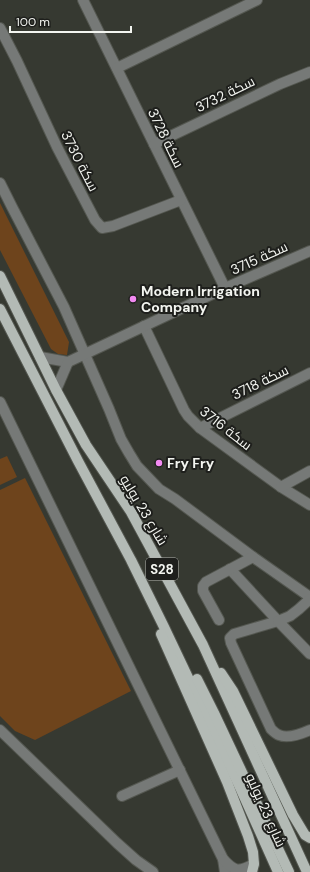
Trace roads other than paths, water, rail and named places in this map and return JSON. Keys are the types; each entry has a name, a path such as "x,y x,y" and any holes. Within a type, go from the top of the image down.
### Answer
{"main road":[{"name":"شارع 23 يوليو","path":"0,276 56,390 86,445 131,512 203,645 307,872"},
{"name":"شارع 23 يوليو","path":"0,309 131,560 209,720 278,872"},
{"path":"131,560 168,651 227,782 253,852 253,868"},
{"path":"131,560 214,713 289,872"},
{"path":"203,645 233,691 293,815 305,835 310,838"}],"street":[{"name":"سكة 3728","path":"83,0 225,288"},
{"path":"117,68 256,0"},
{"name":"سكة 3730","path":"0,28 57,147 95,220 102,228 114,226 181,200"},
{"name":"سكة 3732","path":"154,144 280,84 310,72"},
{"path":"0,183 64,307 121,439 137,466 159,489 175,499 310,598 299,610 290,616 234,634 230,638 271,729 279,735 287,736 310,730"},
{"name":"سكة 3715","path":"68,362 225,288 310,251"},
{"name":"سكة 3716","path":"144,326 188,416 200,428 281,487 310,504"},
{"path":"40,357 68,362 56,390"},
{"name":"سكة 3718","path":"200,428 310,373"},
{"path":"0,402 223,859 234,870 244,871 253,868"},
{"path":"281,487 310,471"},
{"path":"219,620 203,591 203,586 206,582 253,557"},
{"path":"230,569 310,654"},
{"path":"0,730 116,843 153,872"},
{"path":"122,796 180,770"},
{"path":"223,859 225,872"}],"place":[{"name":"Modern Irrigation Company","path":"133,299"},
{"name":"Fry Fry","path":"159,463"}]}
